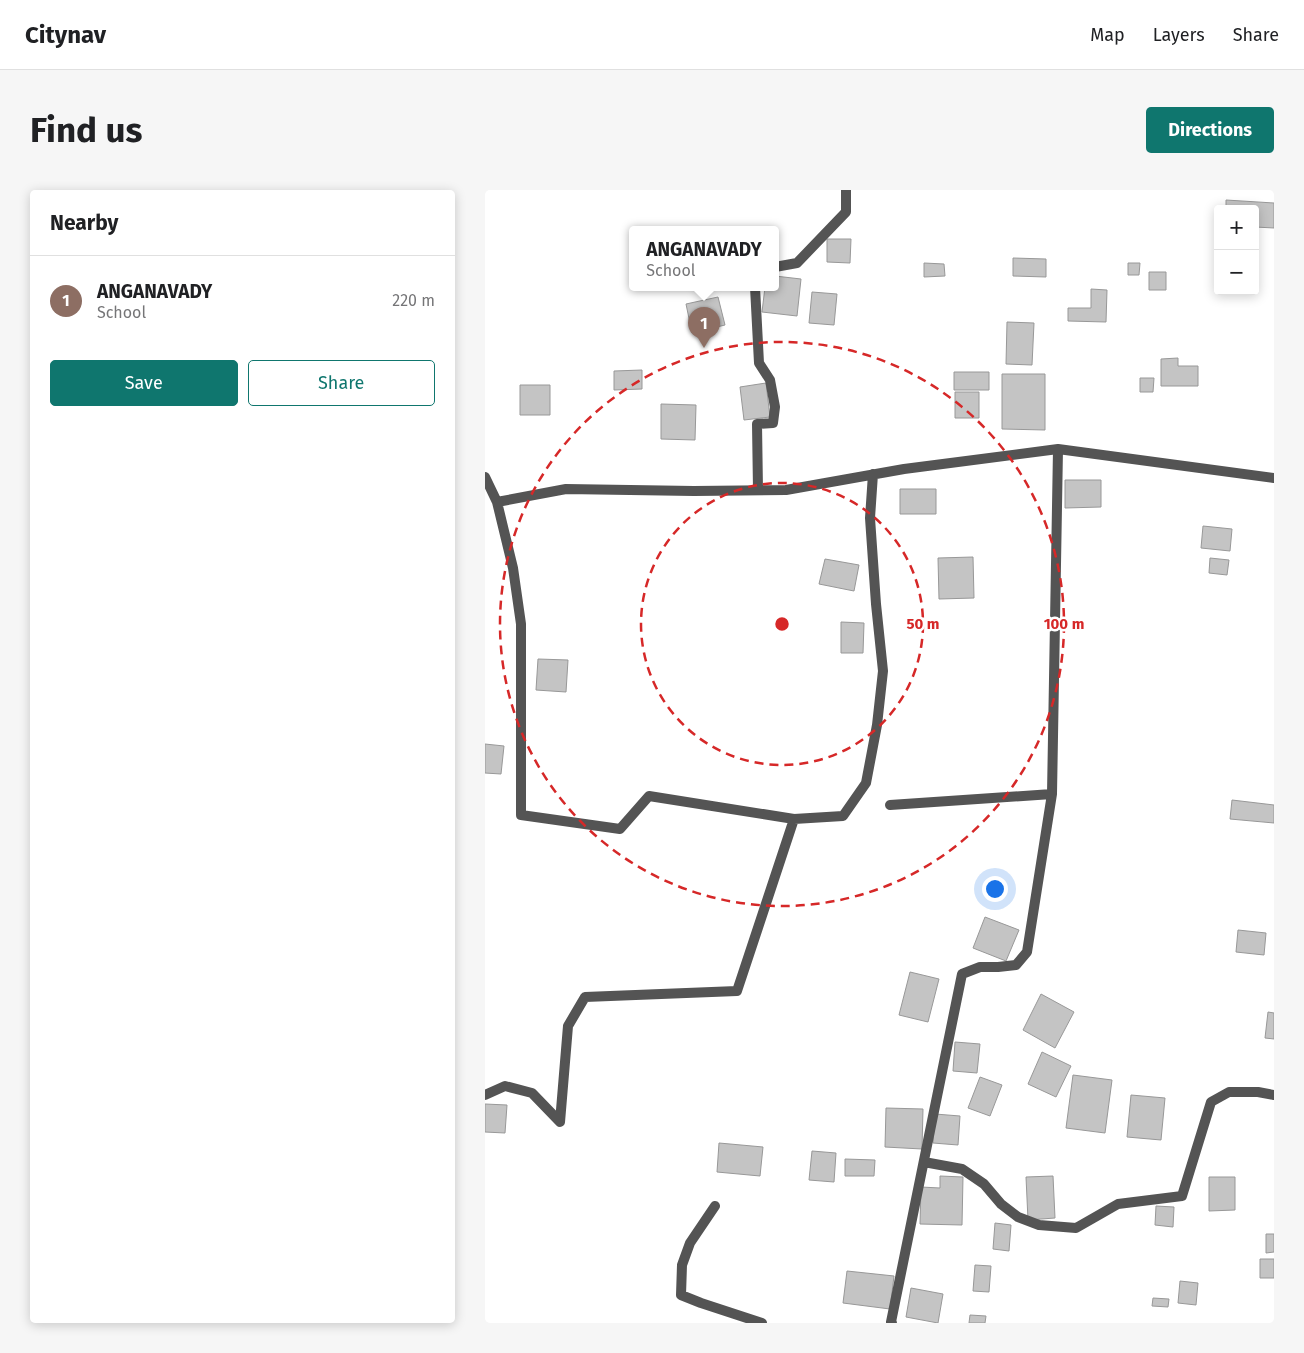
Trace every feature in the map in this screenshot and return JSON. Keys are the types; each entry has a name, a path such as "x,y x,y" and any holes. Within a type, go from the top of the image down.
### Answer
{"street":[{"path":"779,266 797,263 847,212 846,190"},
{"path":"755,291 759,363 770,380 775,407 773,423 757,424 757,490"},
{"path":"497,502 566,489 786,490 904,469 1058,449 1274,478"},
{"path":"893,1323 891,1322 963,974 980,967 1016,965 1027,952 1052,794 1058,449"},
{"path":"485,477 497,502 513,568 521,624 521,815 620,829 649,796 794,819 843,816 865,784 877,725 883,671 875,604 869,518 873,474"},
{"path":"890,805 1052,794"},
{"path":"485,1095 505,1086 531,1093 559,1122 568,1026 585,997 737,991 794,819"},
{"path":"924,1162 962,1169 983,1184 1001,1204 1018,1217 1039,1225 1076,1228 1118,1204 1181,1196 1211,1102 1229,1092 1258,1092 1274,1095"},
{"path":"715,1206 690,1243 683,1265 681,1295 762,1323"}],"building":[{"path":"1226,200 1274,203 1274,228 1259,227 1259,205 1226,205"},
{"path":"827,239 851,239 850,263 827,262"},
{"path":"1013,258 1046,259 1046,277 1013,276"},
{"path":"924,263 944,264 945,276 924,277"},
{"path":"1128,263 1140,263 1139,275 1128,275"},
{"path":"1149,272 1166,272 1166,290 1149,290"},
{"path":"779,276 801,279 797,316 762,312 765,291 779,291"},
{"path":"1091,289 1107,290 1106,322 1068,321 1068,308 1091,308"},
{"path":"812,292 837,294 834,325 809,323"},
{"path":"718,297 725,325 692,333 686,304"},
{"path":"1007,322 1034,323 1032,365 1006,364"},
{"path":"1178,358 1178,366 1198,366 1198,386 1161,386 1161,359"},
{"path":"642,370 642,389 614,390 614,371"},
{"path":"954,372 989,372 989,390 954,390"},
{"path":"1002,374 1045,374 1045,430 1002,429"},
{"path":"1140,378 1154,378 1153,392 1140,392"},
{"path":"766,383 770,417 744,420 740,387"},
{"path":"520,385 550,385 550,415 520,415"},
{"path":"955,392 979,392 979,418 955,418"},
{"path":"661,404 696,405 695,440 661,439"},
{"path":"1065,480 1101,480 1101,507 1065,508"},
{"path":"900,489 936,489 936,514 900,514"},
{"path":"1203,526 1232,529 1230,551 1201,548"},
{"path":"973,557 974,598 939,599 938,558"},
{"path":"1210,558 1229,560 1227,575 1209,573"},
{"path":"825,559 859,565 854,591 819,584"},
{"path":"841,622 864,623 863,653 841,653"},
{"path":"538,659 568,660 566,692 536,690"},
{"path":"485,744 504,746 501,774 485,773"},
{"path":"1232,800 1274,805 1274,823 1230,819"},
{"path":"985,917 1019,930 1006,961 973,948"},
{"path":"1238,930 1266,933 1264,955 1236,952"},
{"path":"910,972 939,979 928,1022 899,1015"},
{"path":"1041,994 1074,1012 1055,1048 1023,1030"},
{"path":"1268,1012 1274,1013 1274,1039 1265,1038"},
{"path":"955,1042 980,1044 977,1073 953,1071"},
{"path":"1042,1052 1071,1066 1056,1097 1028,1084"},
{"path":"1073,1075 1112,1080 1105,1133 1066,1128"},
{"path":"980,1077 1002,1085 990,1116 968,1108"},
{"path":"1131,1095 1165,1098 1161,1140 1127,1137"},
{"path":"485,1104 507,1105 505,1133 485,1132"},
{"path":"886,1108 923,1109 922,1149 885,1147"},
{"path":"935,1114 960,1116 958,1145 933,1143"},
{"path":"719,1143 763,1147 760,1176 717,1172"},
{"path":"812,1151 836,1153 834,1182 809,1180"},
{"path":"845,1159 875,1160 874,1176 845,1176"},
{"path":"940,1176 963,1177 962,1225 920,1224 921,1187 940,1188"},
{"path":"1053,1176 1055,1218 1028,1220 1026,1177"},
{"path":"1209,1177 1235,1177 1235,1210 1209,1211"},
{"path":"1156,1206 1174,1207 1173,1227 1155,1225"},
{"path":"995,1223 1011,1225 1009,1251 993,1249"},
{"path":"1266,1234 1274,1234 1274,1252 1266,1253"},
{"path":"1260,1259 1274,1259 1274,1278 1260,1278"},
{"path":"975,1265 991,1266 989,1292 973,1291"},
{"path":"847,1271 894,1276 890,1309 843,1303"},
{"path":"1180,1281 1198,1283 1196,1305 1178,1303"},
{"path":"911,1288 943,1294 938,1323 906,1317"},
{"path":"1153,1298 1169,1299 1168,1307 1152,1306"},
{"path":"970,1315 986,1316 985,1323 969,1323"}],"place":[{"name":"ANGANAVADY","path":"704,348"}]}
